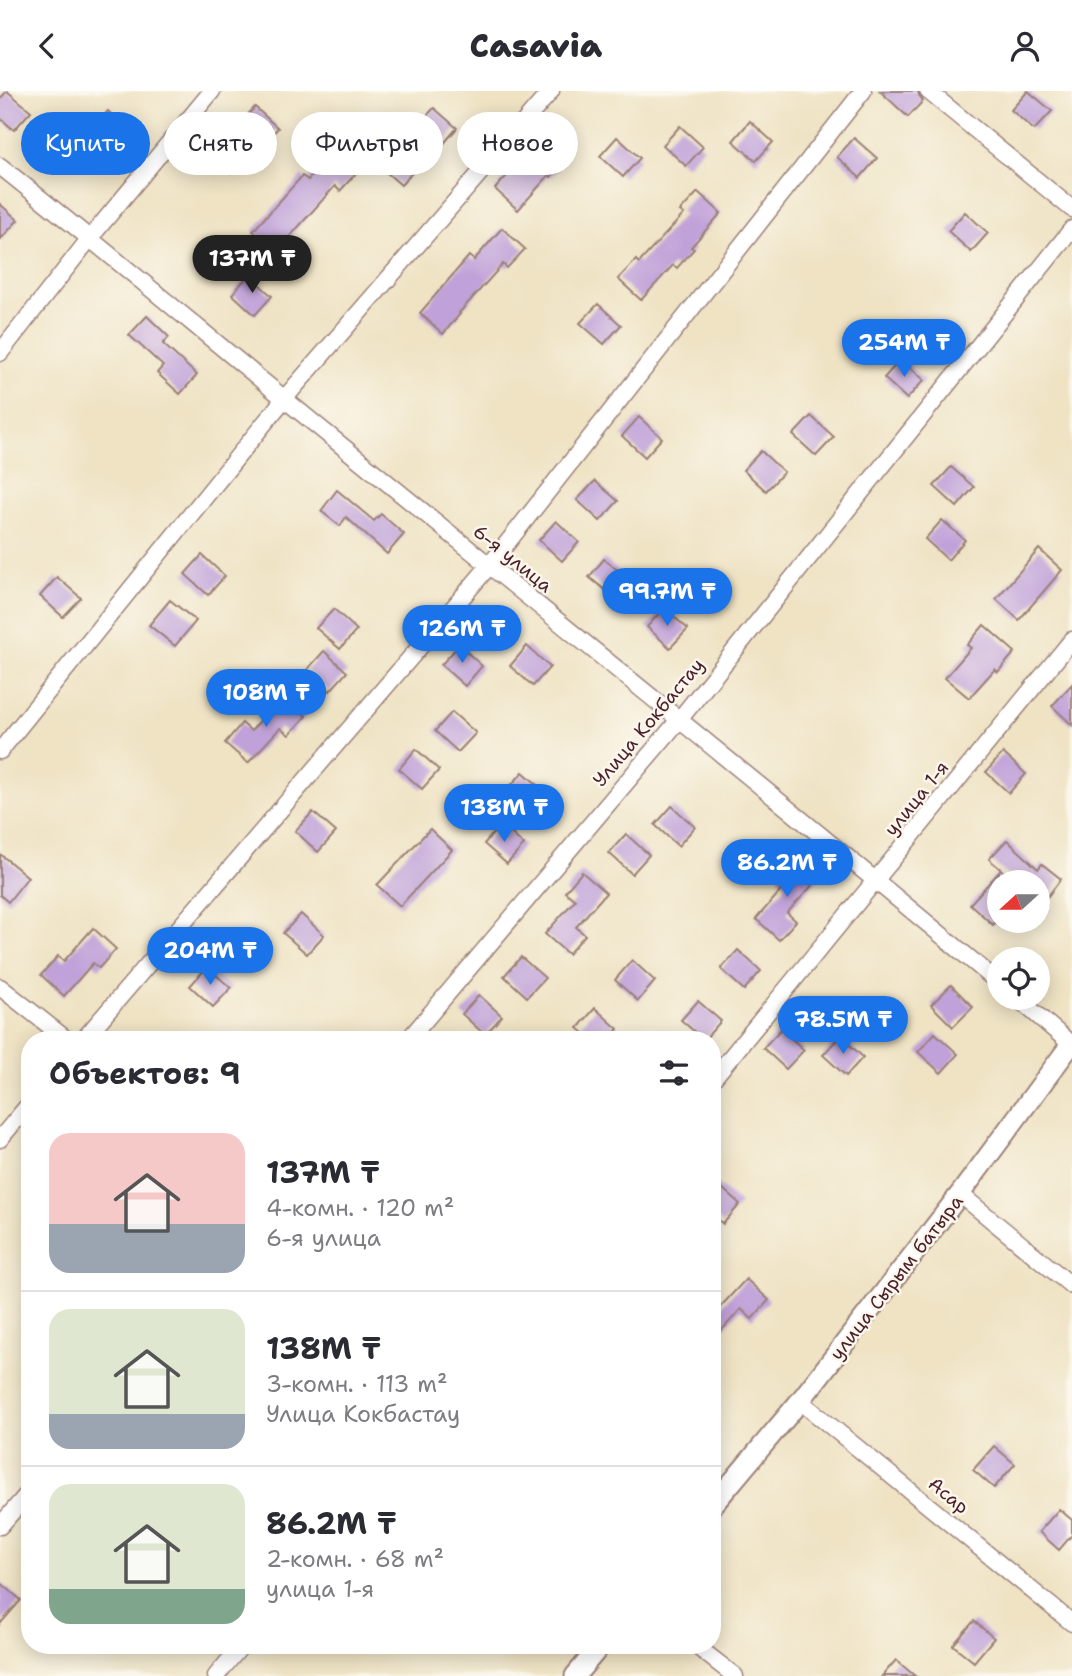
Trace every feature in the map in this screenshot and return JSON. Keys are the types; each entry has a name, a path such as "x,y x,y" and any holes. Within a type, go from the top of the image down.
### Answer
{"street":[{"path":"0,353 90,238 212,91"},
{"path":"0,751 285,399 551,91"},
{"path":"91,1031 489,566 863,91"},
{"path":"928,91 1072,209"},
{"name":"6-я улица","path":"0,166 987,973"},
{"name":"Улица Кокбастау","path":"416,1031 678,720 1072,229"},
{"name":"улица 1-я","path":"721,1069 1072,640"},
{"path":"0,987 56,1031"},
{"path":"1032,1010 1072,1043"},
{"name":"улица Сырым батыра","path":"721,1495 800,1401 960,1194 1072,1043"},
{"path":"0,1139 21,1114"},
{"path":"960,1194 1072,1286"},
{"name":"Асар","path":"800,1401 1072,1623"},
{"path":"0,1527 21,1502"},
{"path":"216,1676 234,1654"},
{"path":"575,1676 593,1654"},
{"path":"706,1654 734,1676"}],"building":[{"path":"7,91 31,111 21,112 21,122 14,130 0,118 0,99"},
{"path":"880,91 918,91 923,101 908,117"},
{"path":"1028,91 1052,111 1034,130 1011,110"},
{"path":"443,116 457,128 443,144"},
{"path":"750,121 773,142 756,161 733,141"},
{"path":"680,126 703,147 686,166 663,145"},
{"path":"617,137 640,158 623,177 600,156"},
{"path":"854,138 877,158 860,178 837,157"},
{"path":"313,175 354,175 340,191 335,186 276,252 253,231 302,176 308,180"},
{"path":"390,175 410,175 401,185"},
{"path":"508,175 549,175 518,210 495,189"},
{"path":"698,192 721,213 691,247 694,249 677,268 673,265 641,300 618,279 636,260 639,263 684,214 680,211"},
{"path":"0,204 18,220 0,240"},
{"path":"965,212 988,233 971,252 948,231"},
{"path":"502,228 525,249 507,268 503,264 443,334 420,313 469,256 474,260"},
{"path":"249,275 272,296 255,315 232,294"},
{"path":"598,304 621,325 604,344 580,323"},
{"path":"147,316 169,337 163,344 197,375 180,394 157,373 163,366 129,335"},
{"path":"901,359 924,380 907,399 884,378"},
{"path":"811,416 834,437 816,456 793,435"},
{"path":"639,417 662,438 645,457 622,436"},
{"path":"761,451 784,472 766,491 743,470"},
{"path":"951,467 974,487 957,507 934,486"},
{"path":"595,481 618,501 600,521 577,500"},
{"path":"337,490 374,521 381,514 404,534 387,554 346,517 340,526 321,511"},
{"path":"942,520 965,540 948,560 925,539"},
{"path":"556,521 579,542 562,561 539,540"},
{"path":"1039,549 1062,570 1019,620 996,599"},
{"path":"202,555 225,576 208,595 185,574"},
{"path":"604,559 621,573 606,591 589,577"},
{"path":"57,577 81,598 63,617 40,596"},
{"path":"170,600 196,621 175,646 149,625"},
{"path":"664,608 688,629 670,648 647,627"},
{"path":"334,609 357,630 340,649 316,628"},
{"path":"984,625 1015,652 998,672 995,669 969,698 945,678 971,648 967,645"},
{"path":"459,645 482,666 465,686 441,665"},
{"path":"527,646 550,667 533,686 510,666"},
{"path":"324,651 347,672 330,691 307,670"},
{"path":"1072,684 1072,725 1052,706"},
{"path":"283,695 306,716 289,735 280,728 248,763 225,743 242,723 251,731"},
{"path":"452,712 476,733 458,752 435,731"},
{"path":"416,749 439,770 422,789 399,769"},
{"path":"1003,753 1026,774 1009,793 986,772"},
{"path":"523,772 546,792 529,812 506,791"},
{"path":"672,806 695,827 678,846 655,825"},
{"path":"313,812 336,832 318,852 295,831"},
{"path":"501,824 524,845 507,864 484,844"},
{"path":"430,829 452,850 400,906 377,885"},
{"path":"626,834 649,855 632,874 609,853"},
{"path":"1007,840 1038,869 1042,864 1050,870 1001,870 989,859"},
{"path":"0,854 28,877 8,902 0,895"},
{"path":"795,858 818,879 787,913 796,921 779,940 756,919 786,885 778,877"},
{"path":"1050,870 1061,879 1050,893"},
{"path":"582,872 606,893 576,927 585,935 568,954 545,934 575,900 565,892"},
{"path":"987,885 987,920 970,904"},
{"path":"301,914 324,935 307,954 283,933"},
{"path":"93,928 116,949 99,968 93,963 64,996 41,975 58,956 64,961"},
{"path":"738,950 761,971 744,990 721,969"},
{"path":"521,957 545,978 527,997 504,976"},
{"path":"632,960 655,981 638,1001 615,980"},
{"path":"207,967 231,988 213,1007 190,986"},
{"path":"951,985 973,1007 953,1027 931,1005"},
{"path":"479,995 502,1016 489,1031 481,1031 462,1014"},
{"path":"698,1001 721,1021 712,1031 694,1031 681,1020"},
{"path":"595,1008 618,1029 582,1031 578,1028"},
{"path":"781,1029 804,1050 786,1069 763,1048"},
{"path":"935,1033 958,1054 941,1073 918,1052"},
{"path":"840,1036 863,1057 846,1076 823,1055"},
{"path":"721,1187 740,1204 723,1224 721,1222"},
{"path":"746,1279 769,1300 752,1319 741,1309 721,1331 721,1306"},
{"path":"994,1446 1015,1464 994,1488 973,1470"},
{"path":"1059,1509 1072,1520 1072,1535 1059,1550 1039,1532"},
{"path":"0,1582 21,1600 0,1624"},
{"path":"974,1621 994,1638 974,1662 953,1645"},
{"path":"896,1660 915,1676 882,1676"}]}
